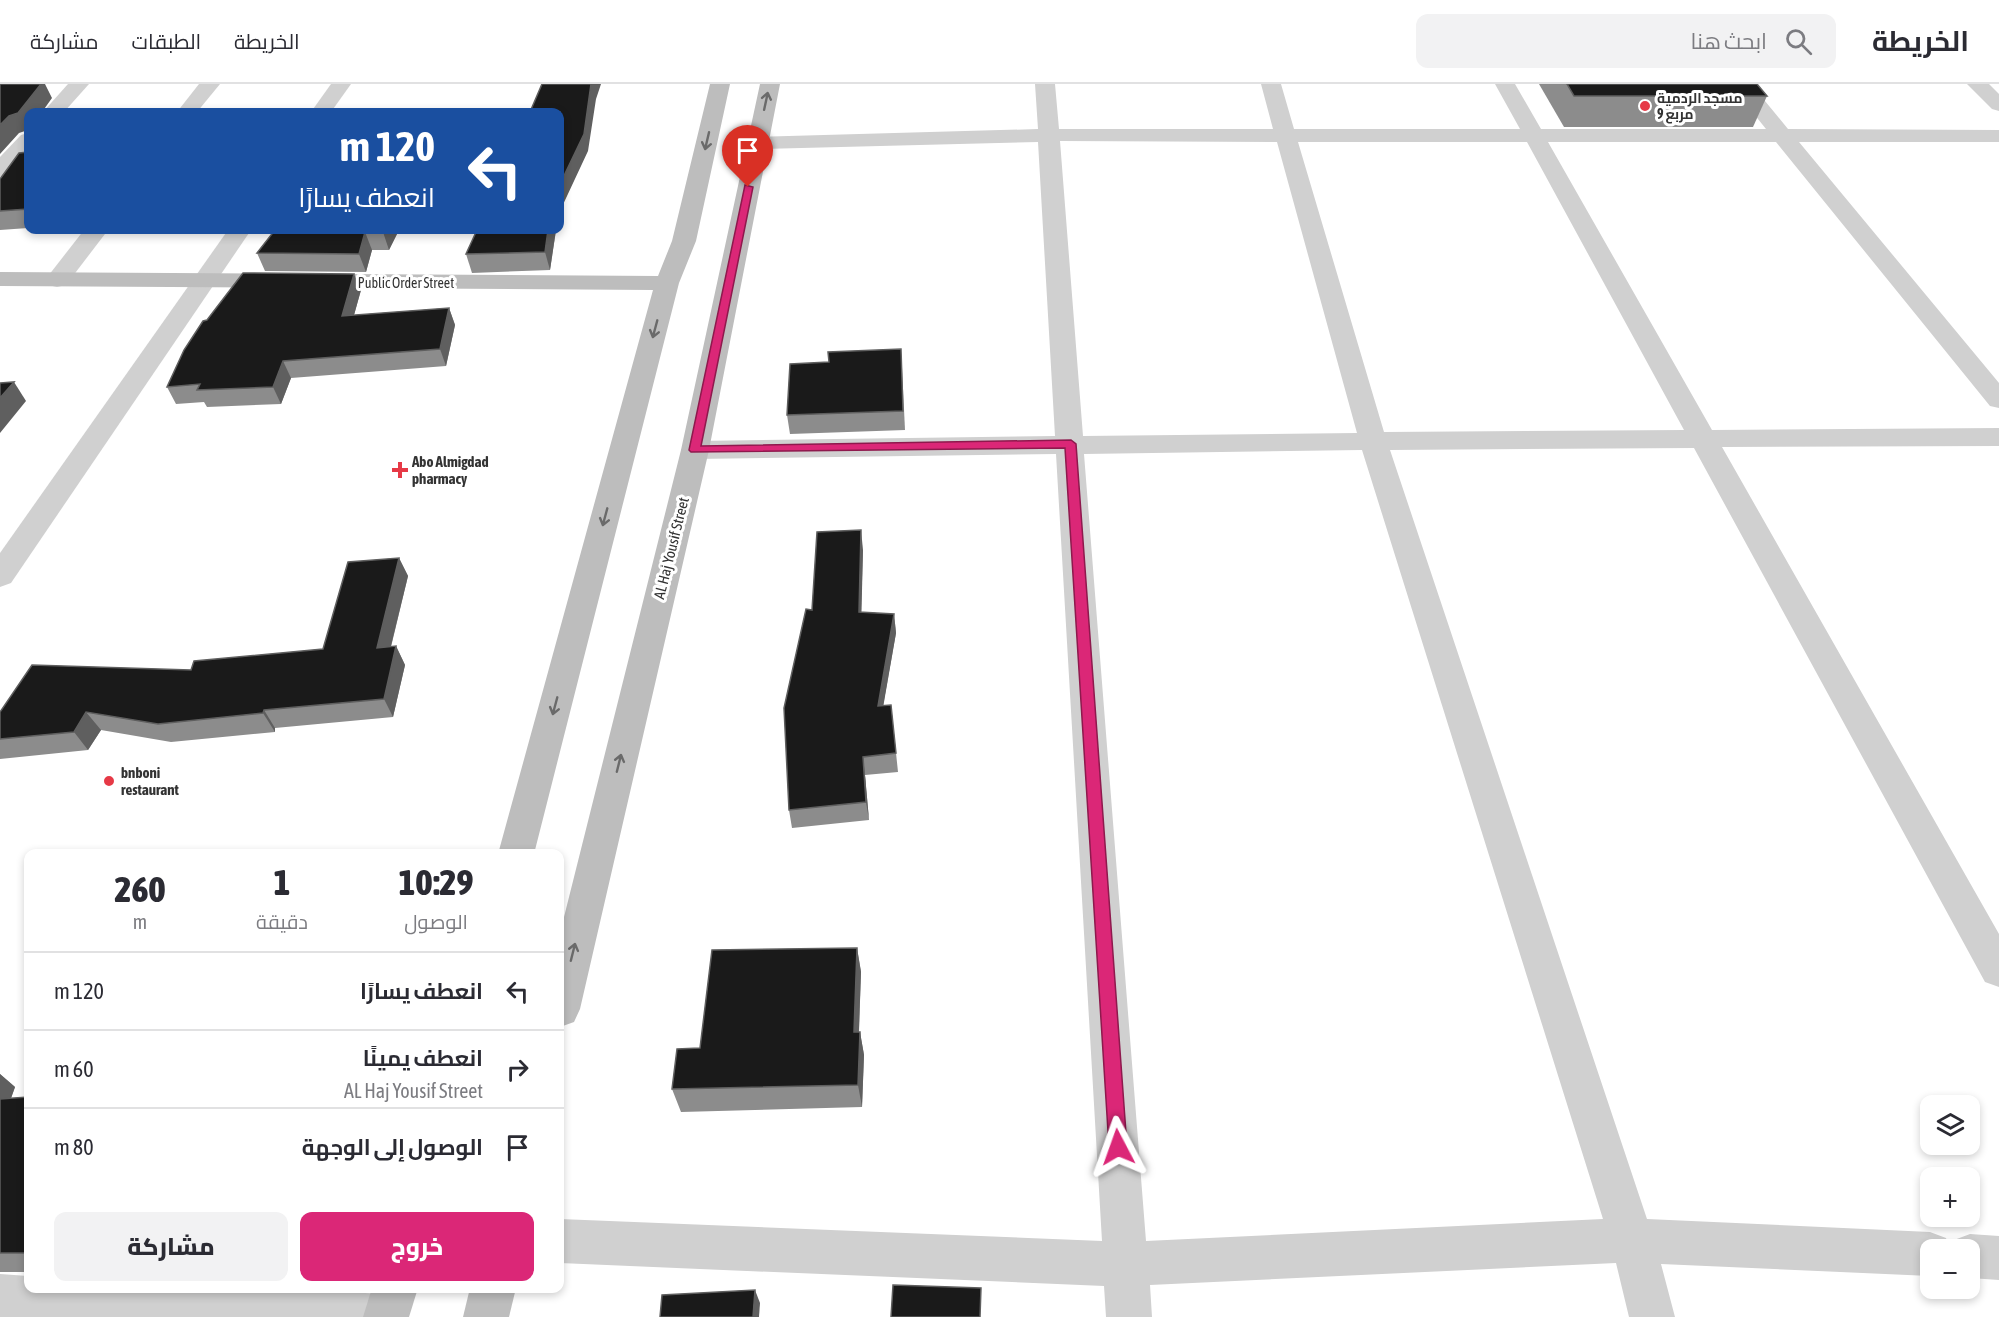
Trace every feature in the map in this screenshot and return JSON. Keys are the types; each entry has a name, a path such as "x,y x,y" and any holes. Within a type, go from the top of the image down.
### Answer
{"main road":[{"path":"517,849 667,283 684,242 720,84"},
{"name":"AL Haj Yousif Street","path":"564,992 695,450 770,84"},
{"name":"Public Order Street","path":"0,279 667,283"},
{"path":"384,1317 393,1293"},
{"path":"486,1317 492,1293"}],"street":[{"path":"57,108 79,84"},
{"path":"190,108 210,84"},
{"path":"324,108 341,84"},
{"path":"1045,84 1129,1317"},
{"path":"1271,84 1373,441 1632,1240 1652,1317"},
{"path":"1505,84 1999,970"},
{"path":"1740,84 1781,137 1999,400"},
{"path":"1977,84 1999,105"},
{"path":"757,143 1049,135 1999,136"},
{"path":"0,170 24,146"},
{"path":"57,280 93,234"},
{"path":"0,576 236,234"},
{"path":"695,450 1071,444 1999,437"},
{"path":"564,1240 1126,1264 1632,1240 1920,1254"},
{"path":"1980,1257 1999,1258"},
{"path":"0,1298 384,1317"}],"building":[{"path":"0,84 41,84 18,113 9,116 0,125"},
{"path":"542,84 591,84 584,134 564,176 564,108 532,108"},
{"path":"1567,84 1757,84 1767,96 1574,96"},
{"path":"24,152 24,209 0,211 0,179 19,153"},
{"path":"272,234 364,234 359,254 257,253"},
{"path":"475,234 547,234 545,252 466,254"},
{"path":"243,273 354,274 342,316 449,308 440,349 283,361 273,387 197,390 200,384 167,387 184,350 203,321 207,320"},
{"path":"901,349 903,411 787,415 790,364 829,362 828,352"},
{"path":"14,382 0,398 0,383"},
{"path":"861,530 859,612 894,614 878,706 891,705 896,753 863,757 866,802 789,810 784,708 806,609 812,610 817,532"},
{"path":"399,558 377,648 396,646 384,699 264,710 263,713 158,724 86,712 74,732 0,739 0,712 32,665 191,670 194,661 323,649 348,562"},
{"path":"857,948 854,1032 860,1032 858,1085 672,1089 677,1049 700,1048 712,950"},
{"path":"24,1097 24,1253 0,1253 0,1099"},
{"path":"893,1285 981,1288 980,1317 891,1317"},
{"path":"755,1290 753,1317 660,1317 662,1295"}],"place":[{"name":"مسجد الردمية مربع 9","path":"1645,106"},
{"name":"Abo Almigdad pharmacy","path":"400,470"},
{"name":"bnboni restaurant","path":"109,781"}],"route":[{"path":"748,187 695,450 1071,444 1118,1147"}]}
